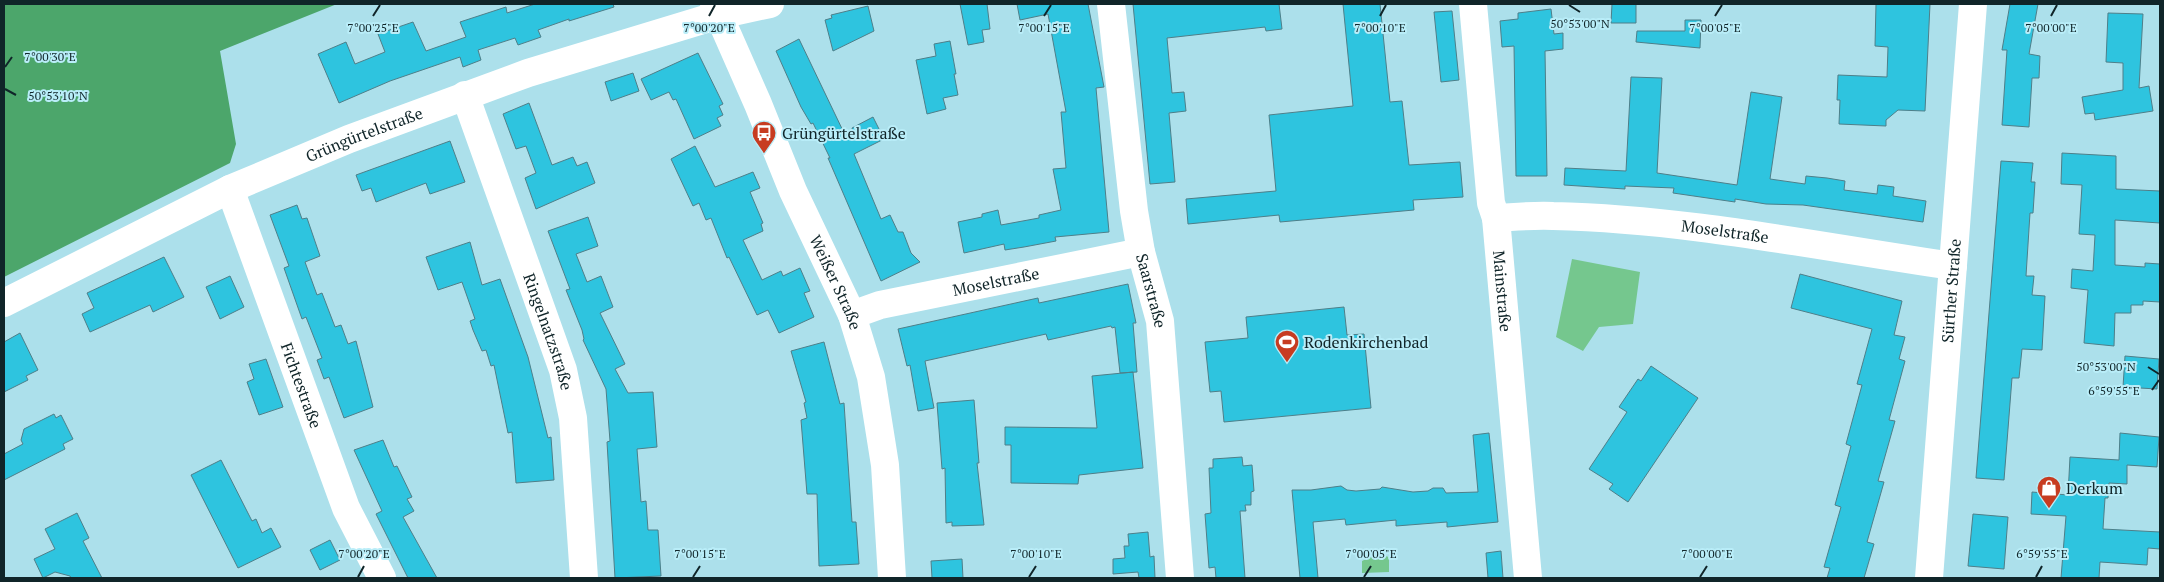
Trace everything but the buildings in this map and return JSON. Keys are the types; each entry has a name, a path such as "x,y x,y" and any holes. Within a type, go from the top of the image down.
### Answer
{"street":[{"name":"Grüngürtelstraße","path":"4,303 230,189 349,139 464,96 716,9 770,4"},
{"name":"Saarstraße","path":"1111,4 1134,211 1142,252 1160,321 1180,578"},
{"name":"Mainstraße","path":"1473,4 1492,203 1496,218 1528,578"},
{"name":"Sürther Straße","path":"1929,578 1973,4"},
{"name":"Weißer Straße","path":"716,9 793,191 852,315 871,377 882,446 892,578"},
{"name":"Ringelnatzstraße","path":"464,96 562,370 573,418 584,578"},
{"name":"Fichtestraße","path":"230,189 346,508 382,578"},
{"name":"Moselstraße","path":"1496,218 1552,216 1661,223 1775,238 1953,266"},
{"name":"Moselstraße","path":"852,315 880,305 1142,252"}],"green space":[{"path":"4,4 337,4 220,51 236,144 230,163 4,277"},
{"path":"1572,259 1640,272 1633,324 1599,327 1583,351 1556,337"},
{"path":"1377,554 1389,557 1389,572 1362,573 1362,561"}],"place":[{"name":"Grüngürtelstraße","path":"764,154"},
{"name":"Rodenkirchenbad","path":"1287,363"},
{"name":"Derkum","path":"2049,509"}]}
